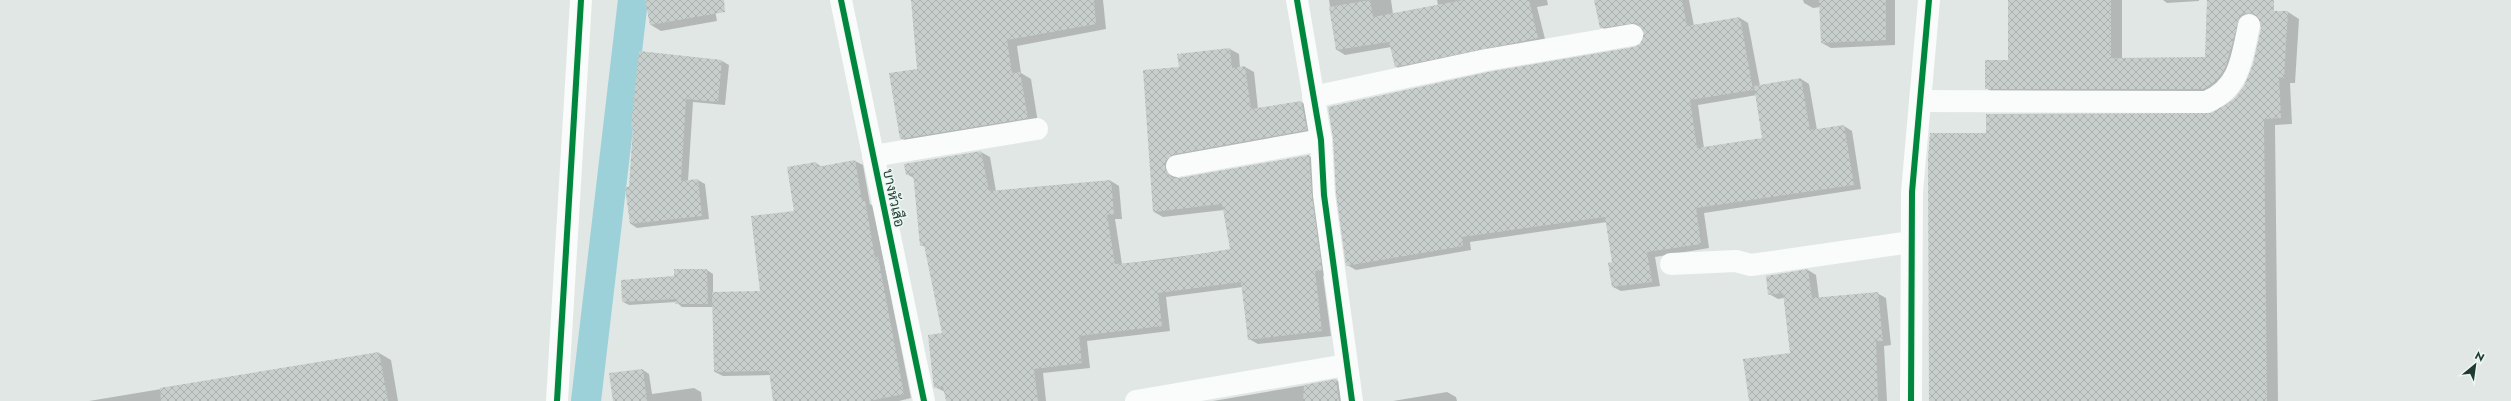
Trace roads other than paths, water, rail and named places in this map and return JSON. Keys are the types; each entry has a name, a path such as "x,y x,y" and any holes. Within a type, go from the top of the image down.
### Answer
{"street":[{"path":"557,401 581,0"},
{"name":"บางหัวเสือ","path":"842,0 924,401"},
{"path":"1297,0 1321,140 1324,195 1352,401"},
{"path":"1911,401 1912,192 1929,0"},
{"path":"1920,101 2206,102 2220,96 2239,70 2249,25"},
{"path":"1313,97 1486,60 1632,34"},
{"path":"873,156 1037,129"},
{"path":"1177,166 1321,140"},
{"path":"1671,264 1736,261 1751,265 1911,242"},
{"path":"1136,401 1346,365"}],"waterway":[{"path":"586,401 633,0"}]}
